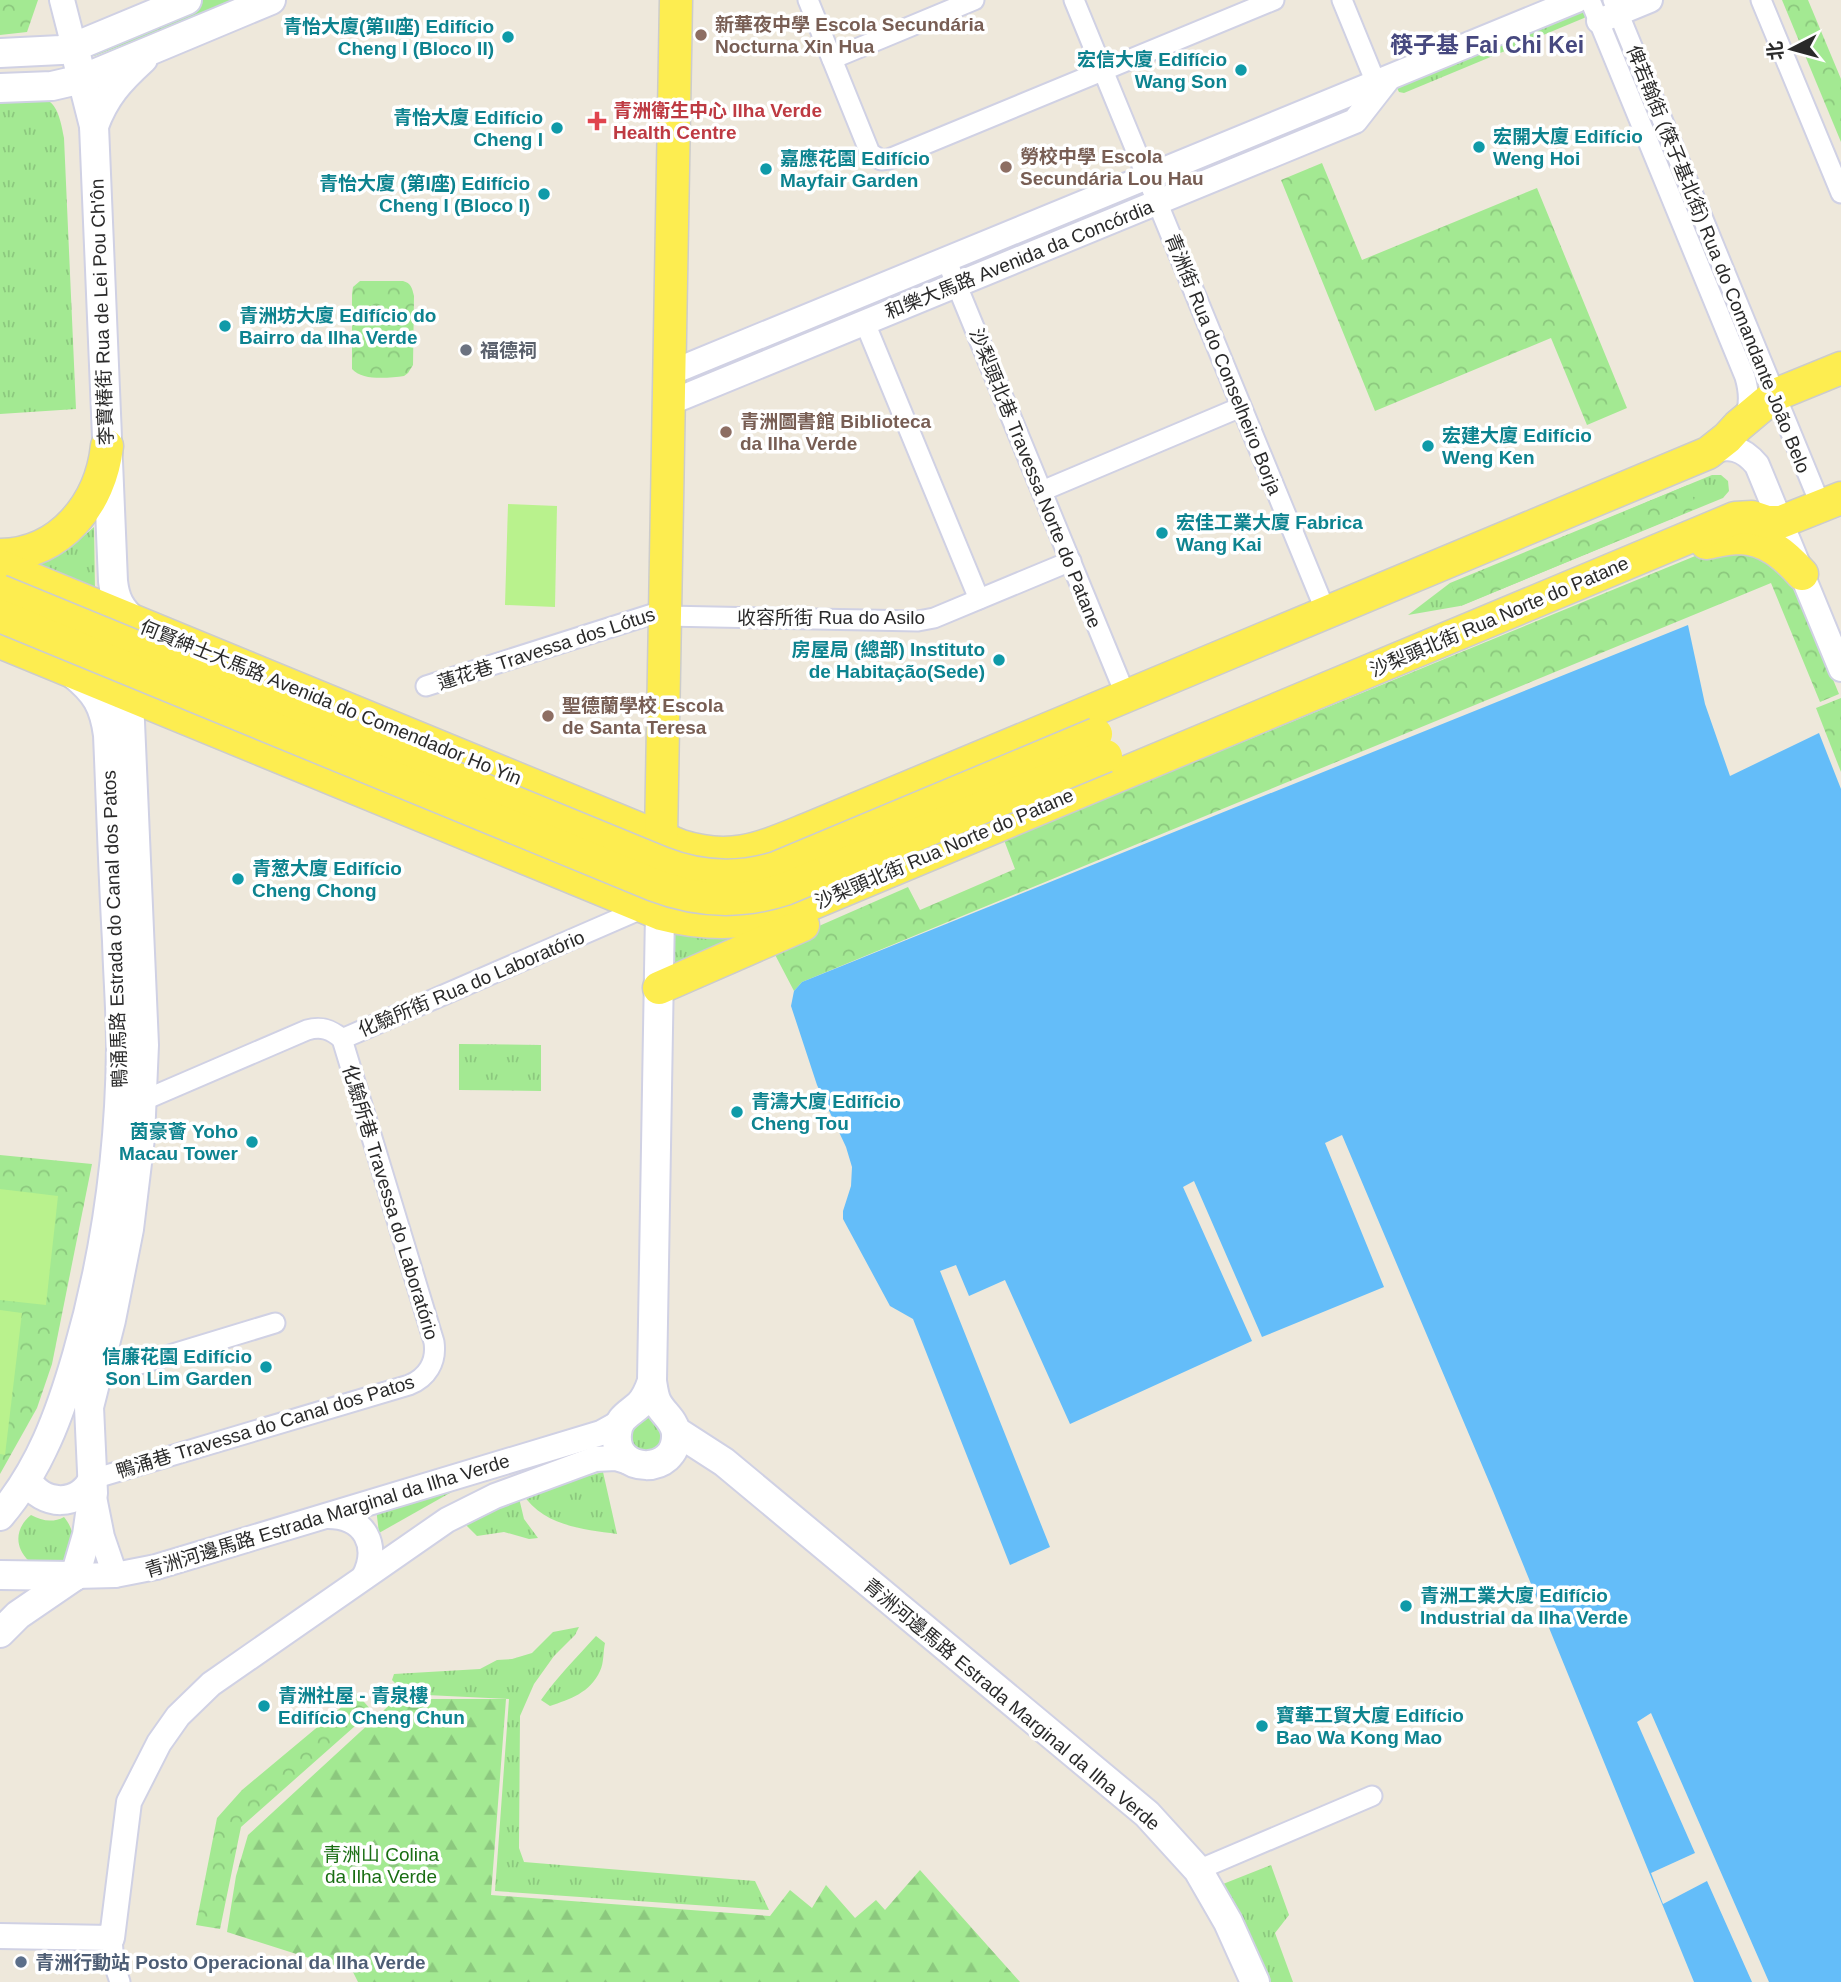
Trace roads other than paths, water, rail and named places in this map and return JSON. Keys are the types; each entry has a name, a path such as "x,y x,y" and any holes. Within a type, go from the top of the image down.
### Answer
{"main road":[{"path":"0,53 74,47 187,0"},
{"path":"0,88 52,86 82,79 271,0"},
{"path":"652,1381 647,1394 626,1416 617,1432 620,1451 627,1459 646,1466 656,1465 665,1459 676,1441 671,1423 656,1402 652,1381 659,988 653,910 661,838 676,0"},
{"name":"李寶椿街 Rua de Lei Pou Ch'ôn","path":"74,47 94,126 113,581 119,607 134,621"},
{"path":"94,126 108,94 156,47"},
{"path":"661,838 702,851 735,853 757,849 808,829 1708,453 1775,395 1841,368"},
{"path":"0,555 40,545 70,526 88,505 100,481 107,446"},
{"path":"1781,522 1831,502"},
{"name":"沙梨頭北街 Rua Norte do Patane","path":"653,910 694,922 728,924 778,916 1735,518 1752,517 1767,522 1781,522"},
{"path":"1663,548 1739,538 1764,542 1785,555 1802,574"},
{"name":"何賢紳士大馬路 Avenida do Comendador Ho Yin","path":"0,566 661,838"},
{"path":"0,591 674,868 712,876 738,876 776,868 1101,745"},
{"path":"81,599 101,617 120,644 128,676 129,695"},
{"path":"0,616 668,891 697,898 726,900 785,890 1101,745 1132,711 1194,668"},
{"path":"0,642 653,910"},
{"name":"鴨涌馬路 Estrada do Canal dos Patos","path":"0,1516 27,1480 63,1402 88,1315 107,1227 117,1137 121,1046 108,735 98,698 68,670"},
{"path":"286,684 273,687 255,706 252,718 254,730 263,744 322,774"},
{"name":"鴨涌馬路 Estrada do Canal dos Patos","path":"75,1577 87,1535 93,1486 89,1407 129,1229 140,1138 144,1045 129,695"},
{"path":"390,726 460,770 457,796 450,806 440,814 427,817"},
{"name":"沙梨頭北街 Rua Norte do Patane","path":"1101,745 1147,746 1221,733"},
{"path":"808,829 793,842 790,855 795,879 815,895 835,894"},
{"path":"586,883 605,886 625,882 642,872 655,857 661,838"},
{"path":"659,988 836,911 900,867"},
{"path":"626,1416 641,1406 650,1406 659,1409 671,1423"},
{"name":"青洲河邊馬路 Estrada Marginal da Ilha Verde","path":"671,1423 724,1462 1147,1814 1198,1870 1228,1922 1255,1982"},
{"name":"青洲河邊馬路 Estrada Marginal da Ilha Verde","path":"665,1459 684,1454 705,1455 724,1462"},
{"path":"27,1480 38,1494 60,1501 72,1499 93,1486"},
{"path":"0,1577 75,1577"},
{"path":"0,1577 14,1593 18,1603 9,1624"},
{"path":"9,1624 75,1577"}],"street":[{"name":"李寶椿街 Rua de Lei Pou Ch'ôn","path":"62,0 74,47"},
{"path":"808,0 870,153 876,159 889,159 1274,0"},
{"path":"832,59 974,0"},
{"name":"青洲街 Rua do Conselheiro Borja","path":"1074,0 1326,612"},
{"path":"1342,0 1383,80"},
{"name":"和樂大馬路 Avenida da Concórdia","path":"669,388 946,259 1577,0"},
{"path":"1650,0 1605,8 1745,377 1748,402 1746,415 1738,426"},
{"path":"1761,0 1841,193"},
{"name":"俾若翰街 (筷子基北街) Rua do Comandante João Belo","path":"1605,8 1775,395 1831,502"},
{"name":"和樂大馬路 Avenida da Concórdia","path":"669,388 865,323 1355,121 1383,80"},
{"name":"沙梨頭北巷 Travessa Norte do Patane","path":"946,259 1126,696"},
{"path":"865,323 979,599"},
{"path":"1042,491 1241,407"},
{"path":"1708,453 1730,447 1741,450 1757,465 1841,669"},
{"name":"收容所街 Rua do Asilo","path":"665,613 918,621 934,618 1071,561"},
{"name":"蓮花巷 Travessa dos Lótus","path":"426,686 665,613"},
{"name":"化驗所街 Rua do Laboratório","path":"142,1101 307,1030 326,1028 342,1039 653,910"},
{"name":"化驗所巷 Travessa do Laboratório","path":"342,1039 434,1342 431,1366"},
{"path":"97,1377 275,1323"},
{"name":"鴨涌巷 Travessa do Canal dos Patos","path":"93,1486 409,1385 424,1376 431,1366"},
{"name":"青洲河邊馬路 Estrada Marginal da Ilha Verde","path":"75,1577 115,1575 156,1567 601,1433 626,1416"},
{"path":"120,1982 114,1964 112,1938 129,1802 159,1743 178,1716 211,1684 447,1520 495,1496 596,1459 616,1458 636,1464"},
{"path":"93,1486 102,1537 115,1575"},
{"path":"327,1516 352,1520 369,1540 370,1566 364,1577"},
{"path":"1198,1870 1372,1796"},
{"path":"0,1936 112,1938"}],"water":[{"path":"1688,625 1705,704 1730,776 1819,733 1841,789 1841,1982 1694,1982 1493,1491 1342,1135 1325,1143 1384,1287 1262,1337 1194,1181 1183,1187 1252,1341 1070,1424 1005,1280 969,1296 956,1265 940,1271 1050,1547 1010,1565 913,1319 890,1306 843,1219 851,1186 852,1167 846,1147 817,1085 791,1006 794,991 802,982"}],"place":[{"name":"新華夜中學 Escola Secundária Nocturna Xin Hua","path":"701,35"},
{"name":"青怡大廈(第II座) Edifício Cheng I (Bloco II)","path":"508,37"},
{"name":"宏信大廈 Edifício Wang Son","path":"1241,70"},
{"name":"青洲衛生中心 llha Verde Health Centre","path":"597,121"},
{"name":"青怡大廈 Edifício Cheng I","path":"557,128"},
{"name":"宏開大廈 Edifício Weng Hoi","path":"1479,147"},
{"name":"勞校中學 Escola Secundária Lou Hau","path":"1006,167"},
{"name":"嘉應花園 Edifício Mayfair Garden","path":"766,169"},
{"name":"青怡大廈 (第I座) Edifício Cheng I (Bloco I)","path":"544,194"},
{"name":"青洲坊大廈 Edifício do Bairro da Ilha Verde","path":"225,326"},
{"name":"福德祠","path":"466,350"},
{"name":"青洲圖書館 Biblioteca da Ilha Verde","path":"726,432"},
{"name":"宏建大廈 Edifício Weng Ken","path":"1428,446"},
{"name":"宏佳工業大廈 Fabrica Wang Kai","path":"1162,533"},
{"name":"房屋局 (總部) Instituto de Habitação(Sede)","path":"999,660"},
{"name":"聖德蘭學校 Escola de Santa Teresa","path":"548,716"},
{"name":"青葱大廈 Edifício Cheng Chong","path":"238,879"},
{"name":"青濤大廈 Edifício Cheng Tou","path":"737,1112"},
{"name":"茵豪薈 Yoho Macau Tower","path":"252,1142"},
{"name":"信廉花園 Edifício Son Lim Garden","path":"266,1367"},
{"name":"青洲工業大廈 Edifício Industrial da Ilha Verde","path":"1406,1606"},
{"name":"青洲社屋 - 青泉樓 Edifício Cheng Chun","path":"264,1706"},
{"name":"寶華工貿大廈 Edifício Bao Wa Kong Mao","path":"1262,1726"},
{"name":"青洲行動站 Posto Operacional da Ilha Verde","path":"21,1962"}],"district":[{"name":"筷子基 Fai Chi Kei","path":"1487,45"}],"park label":[{"name":"青洲山 Colina da Ilha Verde","path":"381,1865"}]}
